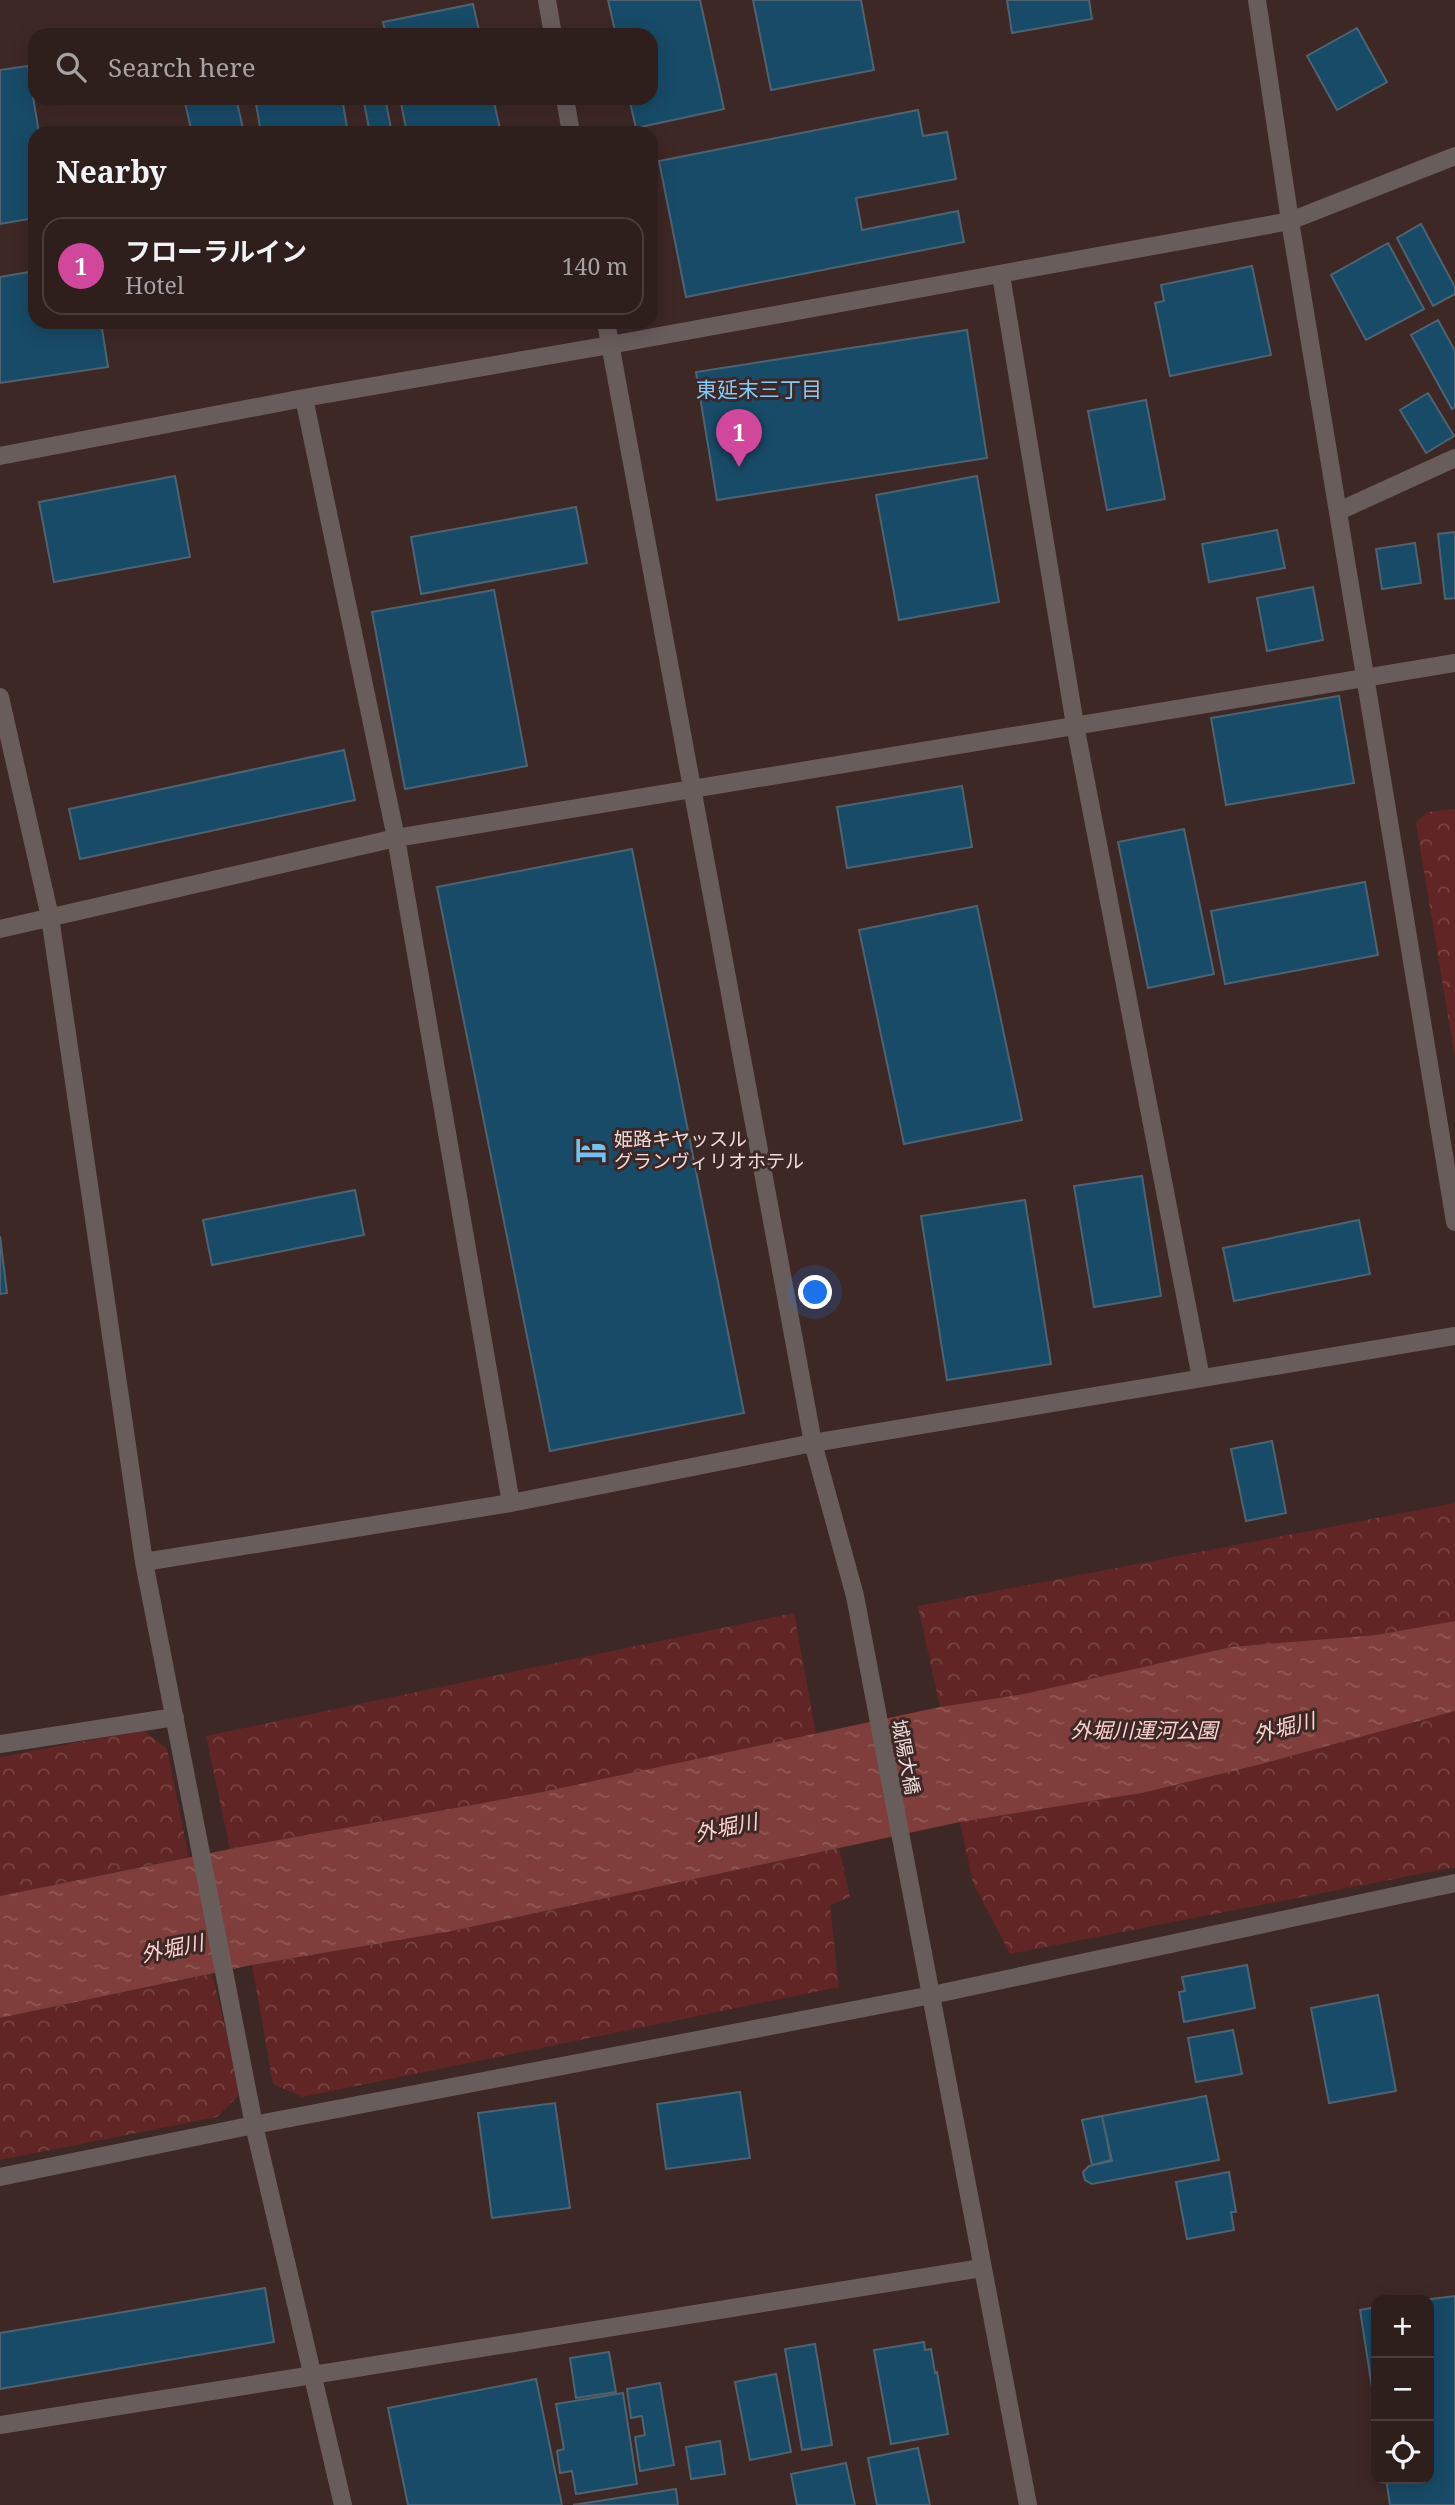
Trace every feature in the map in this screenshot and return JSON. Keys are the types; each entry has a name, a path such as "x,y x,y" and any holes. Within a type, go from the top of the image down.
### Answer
{"street":[{"path":"547,0 552,28"},
{"path":"1257,0 1290,221 1455,1222"},
{"path":"566,105 570,126"},
{"path":"0,456 304,398 1290,221 1455,156"},
{"path":"1000,275 1075,725 1201,1378"},
{"name":"城陽大橋","path":"607,329 813,1443 855,1595 1028,2505"},
{"path":"304,398 396,838 511,1503"},
{"path":"1339,511 1455,458"},
{"path":"0,929 396,838 1455,663"},
{"path":"0,697 50,918 144,1562 254,2125 343,2505"},
{"path":"144,1562 511,1503 813,1443 1455,1336"},
{"path":"0,1744 175,1717"},
{"path":"0,2177 254,2125 932,1995 1455,1883"},
{"path":"0,2426 982,2268"}],"green space":[{"path":"1455,809 1455,1058 1416,822 1428,812"},
{"path":"1455,1503 1455,1621 1376,1635 1231,1647 1024,1694 940,1707 918,1606"},
{"path":"794,1613 816,1734 537,1793 230,1849 206,1736"},
{"path":"1455,1711 1455,1867 1010,1954 973,1883 960,1822 1142,1793 1262,1764"},
{"path":"143,1730 167,1749 189,1857 0,1896 0,1757"},
{"path":"839,1848 850,1897 830,1905 839,1987 302,2097 273,2084 252,1965 452,1931"},
{"path":"212,1974 241,2093 217,2117 0,2160 0,2018"}],"water":[{"name":"外堀川運河公園","path":"1455,1621 1455,1711 1262,1764 1142,1793 960,1822 452,1931 252,1965 0,2018 0,1896 230,1849 537,1793 940,1707 1024,1694 1231,1647 1376,1635"}],"building":[{"path":"608,0 700,0 724,109 636,126 631,105 658,105 658,28 614,28"},
{"path":"753,0 861,0 874,70 771,90"},
{"path":"1007,0 1089,0 1092,19 1012,33"},
{"path":"473,4 478,28 384,28 383,22"},
{"path":"1357,28 1387,82 1337,110 1307,56"},
{"path":"28,66 28,105 34,105 38,126 28,126 28,219 0,224 0,70"},
{"path":"185,105 238,105 242,126 190,126"},
{"path":"256,105 343,105 347,126 260,126"},
{"path":"364,105 386,105 391,126 369,126"},
{"path":"401,105 495,105 499,126 406,126"},
{"path":"918,110 923,136 947,132 956,179 856,198 862,230 958,211 964,242 686,297 659,161"},
{"path":"1421,224 1455,287 1455,294 1433,306 1397,238"},
{"path":"1388,243 1424,309 1366,340 1331,275"},
{"path":"1252,266 1271,355 1170,376 1155,303 1164,301 1161,285"},
{"path":"28,272 28,329 102,329 108,367 0,383 0,277"},
{"path":"1438,320 1455,351 1455,407 1452,409 1411,335"},
{"path":"967,330 987,458 717,500 696,372"},
{"path":"1428,393 1454,436 1426,453 1400,410"},
{"path":"1146,400 1165,499 1107,510 1088,411"},
{"path":"175,476 190,557 54,582 39,502"},
{"path":"977,476 999,602 899,620 876,495"},
{"path":"576,507 587,563 421,594 411,537"},
{"path":"1277,530 1285,568 1209,582 1202,544"},
{"path":"1455,532 1455,598 1445,599 1438,534"},
{"path":"1415,543 1421,583 1382,589 1376,549"},
{"path":"1313,587 1323,640 1267,651 1257,598"},
{"path":"494,590 527,766 405,789 372,612"},
{"path":"1339,696 1354,783 1226,805 1211,718"},
{"path":"344,750 355,800 80,859 69,809"},
{"path":"962,786 972,847 847,868 837,807"},
{"path":"1184,829 1214,974 1148,988 1118,842"},
{"name":"姫路キヤッスル グランヴィリオホテル","path":"632,849 744,1413 550,1451 437,887"},
{"path":"1365,882 1378,955 1225,984 1211,911"},
{"path":"977,906 1022,1120 904,1144 859,930"},
{"path":"1142,1176 1161,1296 1094,1307 1074,1186"},
{"path":"355,1190 364,1235 212,1265 203,1220"},
{"path":"1025,1200 1051,1364 947,1380 921,1216"},
{"path":"1359,1220 1370,1274 1234,1301 1223,1248"},
{"path":"0,1236 7,1293 0,1294"},
{"path":"1272,1441 1286,1513 1246,1521 1231,1449"},
{"path":"1247,1965 1255,2008 1184,2022 1179,1992 1185,1991 1182,1977"},
{"path":"1378,1995 1396,2091 1329,2103 1311,2008"},
{"path":"1233,2030 1242,2074 1196,2082 1188,2038"},
{"path":"740,2092 750,2158 666,2169 657,2104"},
{"path":"1206,2096 1219,2160 1092,2184 1085,2180 1083,2172 1089,2166 1112,2161 1102,2116"},
{"path":"555,2103 570,2208 492,2218 478,2113"},
{"path":"1102,2116 1111,2160 1092,2165 1082,2120"},
{"path":"1229,2172 1236,2212 1231,2212 1234,2230 1187,2239 1176,2182"},
{"path":"265,2288 274,2342 0,2389 0,2333"},
{"path":"1455,2296 1455,2505 1390,2505 1387,2484 1434,2484 1434,2299"},
{"path":"1371,2308 1371,2381 1360,2310"},
{"path":"924,2342 925,2350 931,2349 935,2373 937,2372 948,2434 891,2444 874,2350"},
{"path":"815,2344 832,2445 802,2450 785,2349"},
{"path":"609,2352 616,2392 576,2398 570,2358"},
{"path":"776,2374 791,2452 750,2460 735,2382"},
{"path":"536,2379 562,2505 408,2505 388,2408"},
{"path":"660,2383 674,2465 640,2471 635,2437 645,2435 642,2416 631,2418 627,2389"},
{"path":"623,2393 637,2484 576,2494 572,2471 560,2473 557,2451 564,2449 556,2404"},
{"path":"720,2441 725,2474 691,2479 686,2447"},
{"path":"918,2448 930,2505 877,2505 868,2458"},
{"path":"846,2463 855,2505 797,2505 791,2474"},
{"path":"676,2489 678,2505 573,2505"}],"place":[{"name":"フローラルイン","path":"739,467"},
{"name":"姫路キヤッスル グランヴィリオホテル","path":"591,1150"}],"district":[{"name":"東延末三丁目","path":"759,389"}],"water label":[{"name":"外堀川","path":"1284,1727"},
{"name":"外堀川","path":"726,1827"},
{"name":"外堀川","path":"172,1948"}]}
